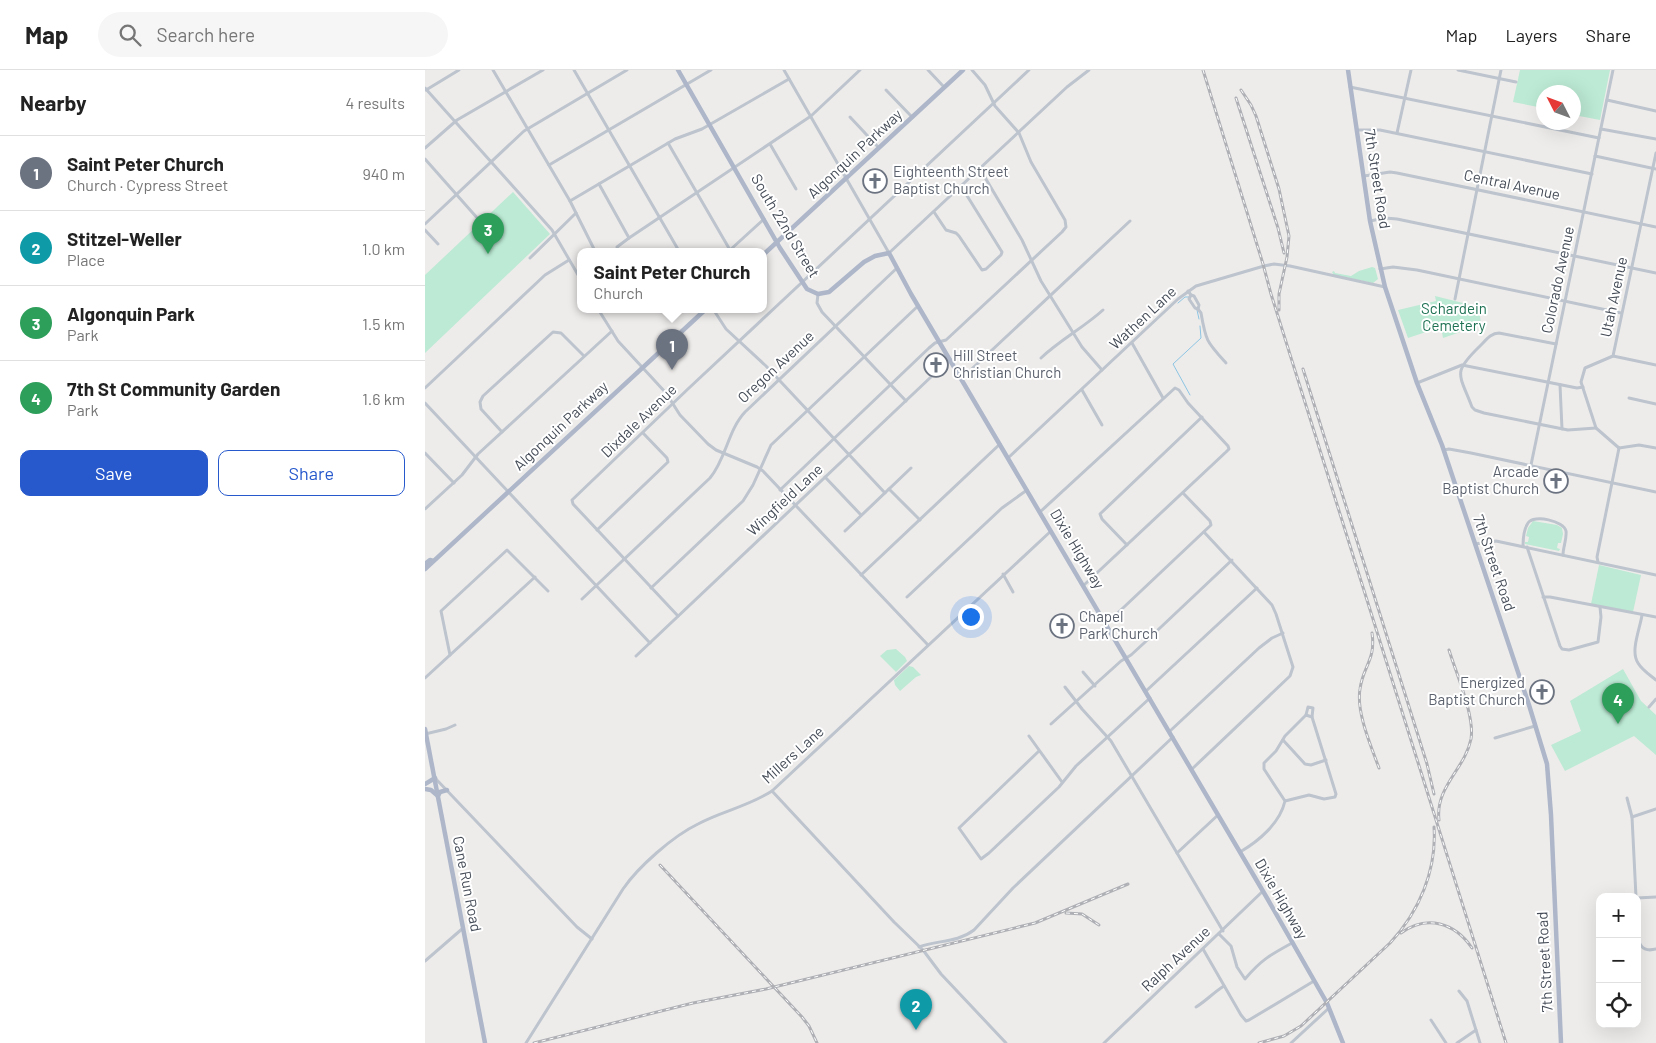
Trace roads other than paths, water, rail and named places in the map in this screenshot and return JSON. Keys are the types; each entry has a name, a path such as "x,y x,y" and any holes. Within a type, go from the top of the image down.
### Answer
{"main road":[{"name":"South 22nd Street","path":"678,70 777,242 807,289 818,294"},
{"name":"Algonquin Parkway","path":"767,251 963,70"},
{"name":"7th Street Road","path":"1348,70 1370,221 1385,287 1417,383 1443,450 1475,544 1536,725 1547,764 1561,1043"},
{"name":"Dixie Highway","path":"889,253 961,379 1263,891 1329,1008 1343,1043"},
{"path":"818,294 832,290 864,262 875,256 889,253"},
{"name":"Algonquin Parkway","path":"425,569 702,313"},
{"name":"Algonquin Parkway","path":"425,564 433,560"},
{"name":"Cane Run Road","path":"425,732 485,1043"},
{"path":"425,784 435,778"},
{"path":"425,789 431,790 438,796 440,792 447,790"}],"street":[{"path":"459,70 425,90 554,233 577,273"},
{"path":"493,70 570,202 593,248"},
{"path":"425,148 455,122 543,70"},
{"path":"574,70 677,248"},
{"path":"425,224 527,128 627,70"},
{"path":"549,165 711,70"},
{"name":"Dixie Highway","path":"784,70 889,253"},
{"path":"618,248 629,238 811,116 860,70"},
{"path":"928,70 944,87"},
{"path":"780,490 935,343 946,340 1062,232 1066,225 1065,220 1031,162 1019,133 993,103 982,81 972,70"},
{"name":"Dixdale Avenue","path":"597,530 572,502 739,341 1029,70"},
{"path":"889,253 1067,87 1089,70"},
{"path":"1397,133 1411,70"},
{"path":"1458,70 1516,82"},
{"path":"1455,299 1501,70"},
{"name":"Colorado Avenue","path":"1531,466 1613,70"},
{"path":"570,202 668,143 710,125 789,79"},
{"path":"1350,87 1599,138"},
{"path":"886,90 912,117"},
{"path":"1607,100 1656,111"},
{"path":"850,117 879,148"},
{"path":"1357,130 1374,129 1397,133 1592,174"},
{"path":"1601,129 1656,139"},
{"path":"668,143 728,248"},
{"path":"770,144 796,189"},
{"name":"Utah Avenue","path":"1583,387 1581,380 1584,369 1613,356 1621,313 1655,169 1656,153"},
{"path":"1595,156 1655,169"},
{"path":"425,159 479,220"},
{"path":"980,169 1022,240 1041,281 1073,334 1087,354 1102,370"},
{"name":"Central Avenue","path":"1364,176 1393,172 1656,227"},
{"path":"599,184 629,238"},
{"path":"934,212 946,230 959,236 982,270 986,269 1001,255 1002,252 961,186"},
{"path":"530,258 575,213"},
{"path":"1370,221 1392,218 1656,273"},
{"path":"733,248 765,219"},
{"path":"961,379 1130,222"},
{"path":"425,230 438,244"},
{"path":"425,388 548,272 569,260"},
{"name":"Wathen Lane","path":"1008,458 1131,343 1189,293 1208,282 1275,264 1385,287"},
{"path":"1380,269 1396,267 1459,278 1621,313"},
{"name":"Oregon Avenue","path":"582,599 710,478 717,469 741,416 897,268"},
{"path":"1189,293 1189,299 1201,313 1207,340 1227,363"},
{"name":"South 22nd Street","path":"818,294 817,303 819,307 906,401"},
{"path":"651,588 743,501 753,485 771,446 919,306"},
{"path":"1041,358 1055,345 1085,326 1103,310"},
{"path":"600,313 618,341 666,393 680,415 710,446 760,469 927,646"},
{"path":"715,313 723,326 779,379 885,493"},
{"path":"425,509 465,472 502,432 611,331"},
{"path":"502,432 481,409 480,402 483,396 512,369 554,332 561,333 584,356"},
{"path":"1556,344 1494,333 1467,358 1459,372 1472,407 1475,410 1562,429 1596,428"},
{"path":"1131,343 1163,398"},
{"path":"1613,356 1656,365"},
{"name":"Wingfield Lane","path":"636,656 950,360"},
{"path":"1417,383 1462,365 1548,383 1577,388 1583,387 1596,428 1619,448 1639,445 1656,448"},
{"path":"1560,385 1562,429"},
{"path":"1040,512 1172,390 1177,389 1229,446 1229,449 1084,585"},
{"path":"1082,390 1102,425"},
{"path":"1629,398 1656,404"},
{"path":"425,403 650,643"},
{"path":"1127,545 1099,515 1201,417"},
{"path":"643,433 669,462 597,530 678,616"},
{"path":"861,575 1000,444"},
{"path":"1598,562 1597,557 1619,448"},
{"path":"1443,450 1449,449 1656,492"},
{"path":"425,452 454,483"},
{"path":"845,530 911,468"},
{"path":"825,477 861,515"},
{"path":"889,489 919,520"},
{"path":"907,597 1002,508 1028,490"},
{"path":"1106,624 1205,532 1211,524 1183,493"},
{"path":"1563,555 1566,531 1563,526 1537,519 1530,521 1527,525 1525,547 1560,646 1564,650 1598,642 1601,618 1600,607"},
{"name":"Millers Lane","path":"526,1043 633,876 681,834 697,824 752,803 772,791 1003,574 1029,553 1051,530"},
{"path":"1191,769 1291,674 1293,666 1274,609 1205,532"},
{"path":"1475,544 1496,541 1656,575"},
{"path":"450,656 441,611 507,550 548,591"},
{"path":"1051,724 1143,644 1232,560"},
{"path":"1003,574 1013,592"},
{"path":"425,678 535,577"},
{"path":"1146,691 1257,588"},
{"path":"1543,597 1656,618"},
{"path":"1642,615 1636,658 1639,664 1656,680"},
{"path":"1170,731 1259,648 1272,638 1283,634"},
{"path":"1083,672 1095,686"},
{"path":"1065,687 1108,736 1223,930"},
{"path":"1039,751 959,828 982,859 1071,771 1149,698"},
{"path":"1649,707 1656,699"},
{"path":"1308,707 1313,708 1312,717 1336,792 1335,797 1326,799 1309,795 1285,801 1263,765 1276,751 1285,736 1306,715 1308,707"},
{"path":"1306,715 1312,717"},
{"path":"425,732 446,729 455,725"},
{"path":"1495,738 1536,725"},
{"path":"1029,736 1062,782"},
{"path":"919,947 954,940 970,933 1013,888 1173,737"},
{"path":"1283,740 1305,764 1311,765 1326,760"},
{"path":"435,778 572,921 592,939"},
{"path":"772,791 919,947 941,974 1006,1043"},
{"path":"1627,798 1632,817 1636,893"},
{"path":"1240,852 1253,844 1269,828 1281,811 1285,801"},
{"path":"1632,817 1656,809"},
{"path":"1177,853 1218,814"},
{"name":"Ralph Avenue","path":"1104,1043 1263,891"},
{"path":"1641,897 1656,897"},
{"path":"425,961 462,929"},
{"path":"1219,934 1231,946 1237,967 1245,979 1268,956 1292,943"},
{"path":"1638,938 1641,946 1647,950 1656,949"},
{"path":"1203,948 1245,1020 1249,1020 1314,981"},
{"path":"1196,1007 1206,1001 1212,993 1224,986"},
{"path":"1459,991 1467,1001 1480,1043"},
{"path":"1291,1043 1329,1008"},
{"path":"1431,1020 1446,1043"},
{"path":"1457,1043 1476,1030"}],"waterway":[{"path":"1178,303 1185,297 1189,297"},
{"path":"1197,310 1199,319"},
{"path":"1190,395 1173,364 1201,338 1200,326"}],"railway":[{"path":"1203,70 1271,294 1506,1043"},
{"path":"1241,90 1256,116 1279,189 1289,236 1287,257 1279,294 1279,310"},
{"path":"1236,98 1278,228 1284,253"},
{"path":"1303,369 1427,764 1434,794"},
{"path":"1372,633 1371,657 1362,681 1359,698 1365,729 1379,768"},
{"path":"1439,820 1441,798 1463,760 1471,739 1468,707 1449,650"},
{"path":"1259,1043 1284,1036 1301,1026 1390,943 1400,931 1410,918 1424,890 1432,859 1434,827"},
{"path":"660,865 802,1017 809,1026 817,1043"},
{"path":"534,1043 693,1003 766,989 1035,923 1128,884"},
{"path":"1066,913 1082,914 1099,925"},
{"path":"1401,933 1421,924 1440,924 1457,932 1472,948"}],"place":[{"name":"Eighteenth Street Baptist Church","path":"875,181"},
{"name":"Algonquin Park","path":"488,254"},
{"name":"Hill Street Christian Church","path":"936,365"},
{"name":"Saint Peter Church","path":"672,370"},
{"name":"Arcade Baptist Church","path":"1556,481"},
{"name":"Chapel Park Church","path":"1062,626"},
{"name":"Energized Baptist Church","path":"1542,692"},
{"name":"7th St Community Garden","path":"1618,724"},
{"name":"Stitzel-Weller","path":"916,1030"}],"park label":[{"name":"Schardein Cemetery","path":"1454,318"}]}
